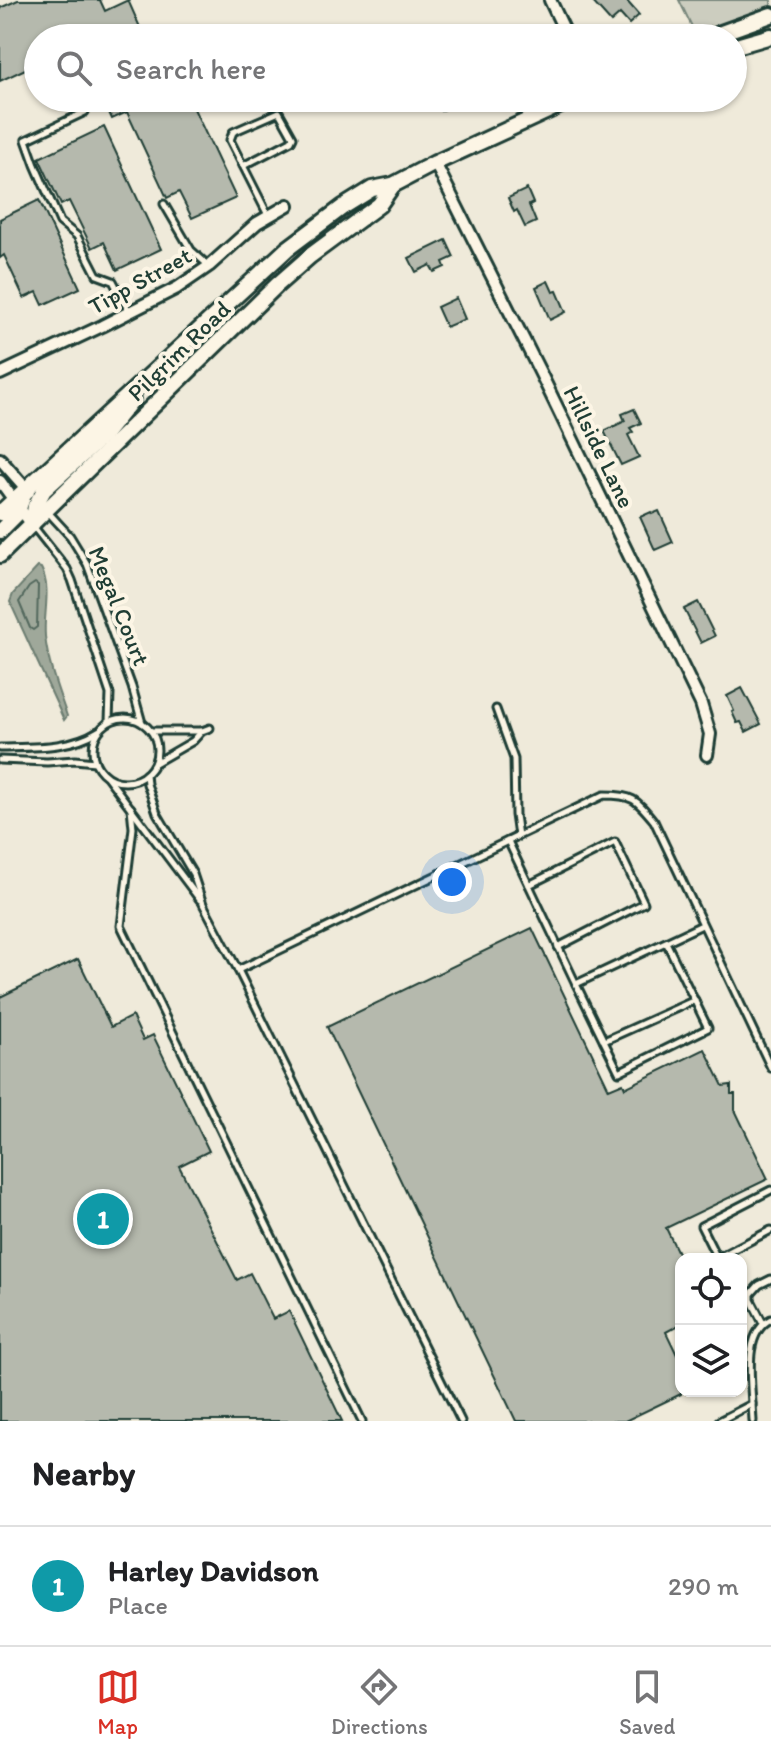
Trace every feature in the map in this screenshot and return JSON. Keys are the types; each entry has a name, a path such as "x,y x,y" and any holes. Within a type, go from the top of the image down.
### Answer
{"street":[{"path":"550,0 561,24"},
{"path":"746,24 771,15"},
{"path":"747,43 771,36"},
{"name":"Pilgrim Road","path":"26,489 287,249 343,207 372,189 393,185 546,112"},
{"name":"Hillside Lane","path":"435,163 701,704 710,734 707,755"},
{"name":"Pilgrim Road","path":"0,555 32,525 42,506 277,285 310,256 379,205 393,185"},
{"name":"Tipp Street","path":"0,374 177,288 209,266 257,223 288,205"},
{"path":"42,506 44,490 103,436 130,405 140,384"},
{"path":"0,459 42,506"},
{"path":"0,481 32,525"},
{"path":"0,531 26,489"},
{"path":"0,513 17,505"}],"lane":[{"path":"85,112 26,140 60,222 77,236 97,275 113,281 129,313"},
{"path":"243,166 291,141 293,137 279,112 233,132 230,140 243,166 268,216"},
{"path":"164,204 191,250 209,266"},
{"name":"Megal Court","path":"42,506 76,544 87,564 142,723"},
{"name":"Megal Court","path":"32,525 67,569 72,580 110,694 109,721"},
{"path":"496,709 514,759 518,836"},
{"path":"0,748 68,744 85,739 109,721 122,717 135,719 155,737 157,750 154,763 146,774 135,781 121,782 108,778"},
{"path":"151,731 202,731 210,728"},
{"path":"99,730 93,743 93,756 98,769 203,904 461,1421"},
{"path":"154,763 193,741 202,731"},
{"path":"0,760 96,763"},
{"path":"146,774 157,813 193,874 203,904"},
{"path":"238,970 604,795 627,795 654,821 771,1068"},
{"path":"131,808 133,828 121,926 362,1421"},
{"path":"508,841 619,1072 708,1028 666,942"},
{"path":"529,885 615,842 644,903 558,947"},
{"path":"576,984 702,925"},
{"path":"604,1041 695,1000"},
{"path":"771,1190 701,1226 717,1258 771,1230"},
{"path":"763,1323 751,1294 771,1279"},
{"path":"753,1421 752,1344 759,1327 771,1319"},
{"path":"719,1421 752,1404"}],"shaded area":[{"path":"679,0 771,0 771,6 724,24 691,24"}],"water":[{"path":"38,567 46,584 46,646 67,716 64,720 10,602 13,594"}],"building":[{"path":"18,0 100,0 105,11 128,0 139,24 24,24 24,70 0,81 0,8"},
{"path":"591,0 626,0 639,15 629,24 620,14 611,22"},
{"path":"109,112 127,112 112,119"},
{"path":"127,112 196,112 236,198 192,218 179,192 167,198"},
{"path":"104,127 161,249 117,270 104,242 92,248 69,201 61,205 39,158"},
{"path":"527,189 536,222 525,227 508,198"},
{"path":"39,200 80,288 43,305 37,292 24,298 4,255 0,258 0,219"},
{"path":"446,240 454,257 443,262 445,267 434,272 430,265 416,272 409,258"},
{"path":"548,281 553,292 557,291 566,312 550,320 536,287"},
{"path":"456,298 465,319 446,327 437,307"},
{"path":"634,409 641,423 630,428 633,432 628,435 639,457 621,465 604,431 625,421 622,414"},
{"path":"659,511 673,542 655,550 640,517"},
{"path":"698,602 715,636 701,643 684,609"},
{"path":"742,688 761,724 746,732 741,722 737,723 727,696"},
{"path":"532,928 609,1089 623,1083 625,1088 705,1049 723,1086 731,1085 731,1094 735,1094 735,1110 768,1179 666,1228 678,1253 675,1253 675,1327 666,1332 675,1351 675,1397 625,1421 516,1421 327,1027"},
{"path":"78,959 111,1027 132,1016 143,1040 153,1035 209,1151 179,1166 237,1280 250,1273 273,1319 289,1311 342,1421 0,1421 0,997"}],"place":[{"name":"Harley Davidson","path":"103,1219"}]}
